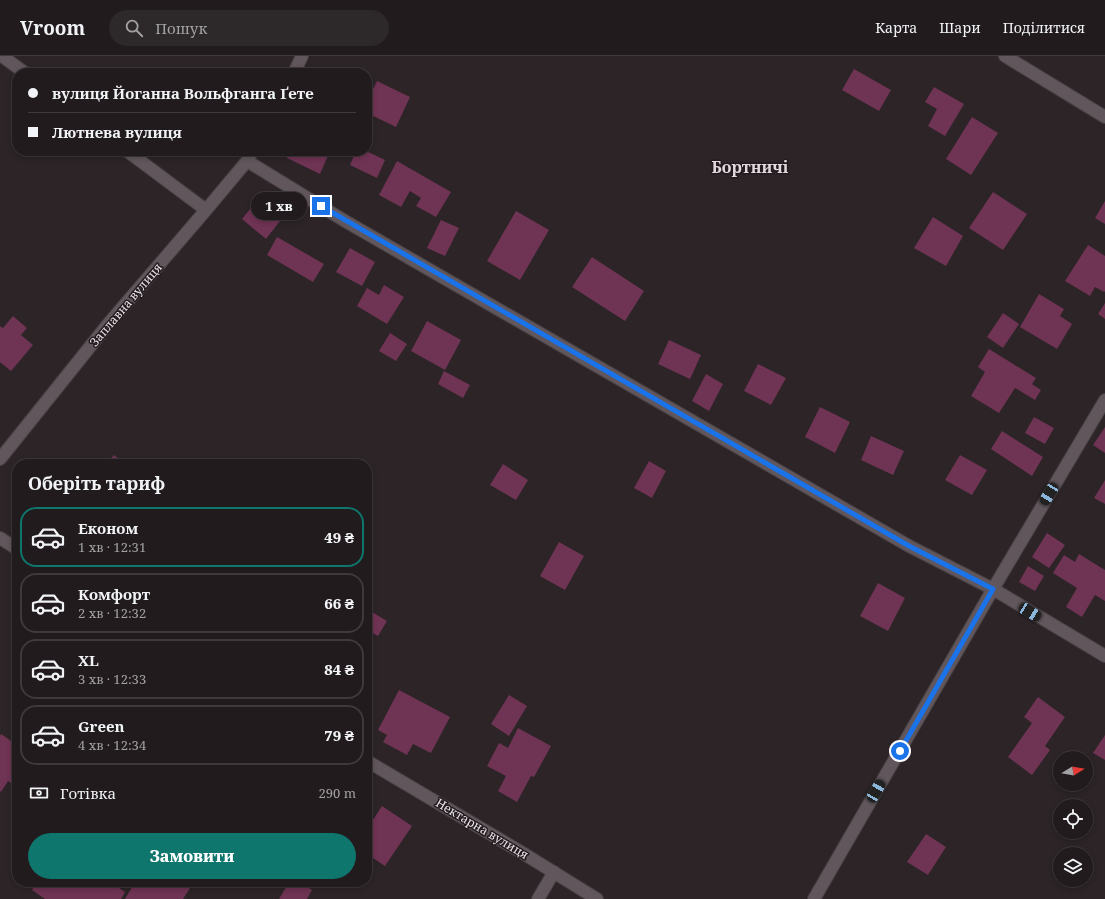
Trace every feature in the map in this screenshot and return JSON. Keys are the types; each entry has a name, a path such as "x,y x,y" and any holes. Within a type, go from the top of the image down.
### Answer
{"street":[{"path":"2,56 18,68"},
{"path":"296,68 302,56"},
{"path":"1005,56 1105,116"},
{"path":"134,156 206,210"},
{"path":"249,156 345,221 909,546 993,589 1105,656"},
{"name":"Заплавна вулиця","path":"0,459 109,323 206,210 249,156"},
{"path":"814,899 993,589 1105,400"},
{"path":"0,538 12,546"},
{"name":"Нектарна вулиця","path":"372,763 597,899"},
{"path":"538,899 554,872"}],"building":[{"path":"854,69 891,90 879,111 842,90"},
{"path":"377,81 410,97 396,127 372,115 372,92"},
{"path":"934,87 964,104 945,136 928,126 937,109 925,102"},
{"path":"972,117 998,133 971,175 946,159"},
{"path":"372,154 385,160 377,178 350,165 354,156 372,156"},
{"path":"288,156 328,156 320,174 287,158"},
{"path":"397,161 451,192 436,217 416,206 421,198 410,191 401,207 379,195"},
{"path":"264,192 287,212 266,239 242,219"},
{"path":"993,192 1027,214 1003,250 969,228"},
{"path":"1105,201 1105,224 1095,218"},
{"path":"516,211 549,230 520,280 487,261"},
{"path":"933,217 963,236 946,266 914,248"},
{"path":"441,220 459,228 445,256 427,248"},
{"path":"277,237 324,264 313,282 267,255"},
{"path":"1088,245 1105,256 1105,291 1104,292 1095,287 1090,296 1065,281"},
{"path":"350,248 375,262 362,286 336,272"},
{"path":"592,257 644,291 625,321 572,287"},
{"path":"384,285 404,297 387,324 357,306 367,288 379,295"},
{"path":"1039,294 1064,309 1060,316 1072,324 1057,349 1020,327"},
{"path":"1105,303 1105,319 1098,314"},
{"path":"1003,313 1019,324 1003,348 987,337"},
{"path":"13,316 27,328 21,335 33,345 11,371 0,362 0,326 3,328"},
{"path":"427,321 461,340 445,370 411,351"},
{"path":"390,333 407,344 396,361 379,351"},
{"path":"669,340 701,355 690,379 658,364"},
{"path":"989,349 1036,378 1032,384 1041,390 1035,400 1015,388 999,413 971,396 985,372 978,367"},
{"path":"758,364 786,378 771,405 744,391"},
{"path":"444,371 470,385 463,398 438,384"},
{"path":"706,374 723,384 709,411 692,401"},
{"path":"820,407 850,422 835,453 805,437"},
{"path":"1034,417 1054,428 1045,444 1025,433"},
{"path":"1105,427 1105,453 1093,445"},
{"path":"1002,431 1043,457 1032,476 991,449"},
{"path":"871,436 904,451 893,475 861,460"},
{"path":"114,455 119,459 110,459"},
{"path":"960,455 987,470 972,495 945,480"},
{"path":"649,461 666,471 652,498 634,488"},
{"path":"503,464 528,480 516,500 490,485"},
{"path":"1105,480 1105,504 1094,498"},
{"path":"1047,533 1065,545 1049,568 1032,557"},
{"path":"559,542 584,556 565,590 540,576"},
{"path":"1079,554 1105,570 1105,601 1095,595 1082,617 1066,607 1077,588 1053,573 1064,555 1075,562"},
{"path":"1028,566 1044,576 1035,591 1019,582"},
{"path":"878,583 905,598 888,631 860,616"},
{"path":"372,612 387,621 378,636 372,633"},
{"path":"399,690 450,717 431,753 413,744 407,755 383,742 387,735 378,730"},
{"path":"509,695 527,706 509,736 491,724"},
{"path":"1038,697 1065,717 1045,746 1050,750 1032,775 1008,757 1032,723 1024,717"},
{"path":"518,728 551,746 534,777 531,776 517,802 498,791 506,776 487,766 499,743 508,748"},
{"path":"1,734 12,742 12,784 8,781 1,792 0,791"},
{"path":"1105,735 1105,760 1093,753"},
{"path":"382,806 412,826 385,866 372,857 372,821"},
{"path":"926,834 946,847 928,875 907,862"},
{"path":"34,887 118,887 125,892 121,899 45,899 32,890"},
{"path":"132,887 191,887 183,899 125,899"},
{"path":"286,887 307,887 312,890 307,899 279,899"}],"district":[{"name":"Бортничі","path":"750,167"}],"route":[{"path":"321,206 909,546 993,589 900,751"}]}
